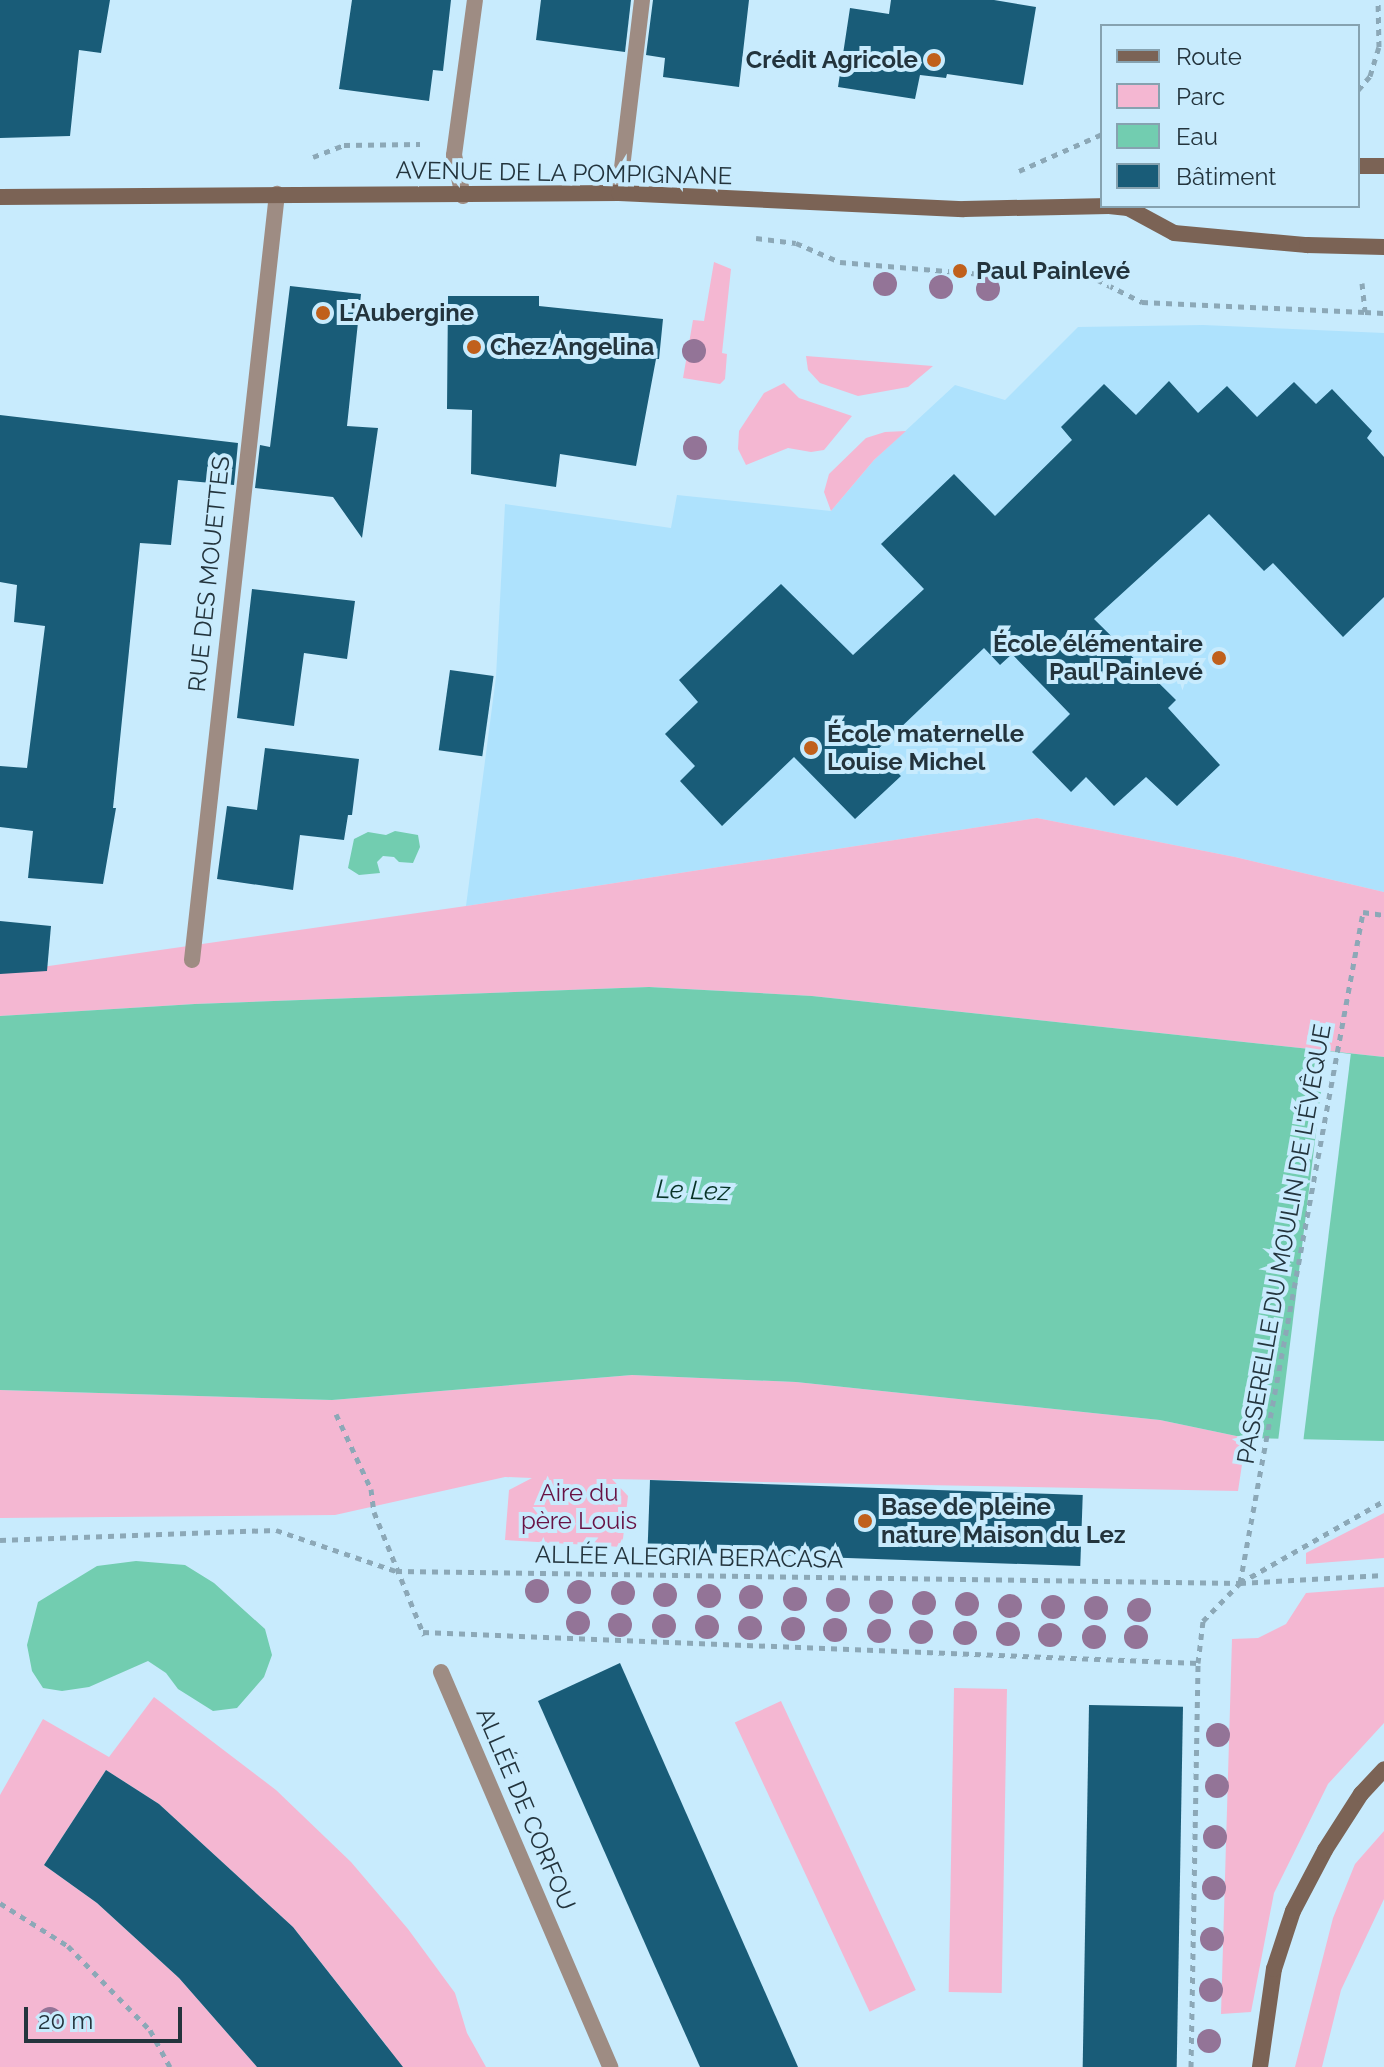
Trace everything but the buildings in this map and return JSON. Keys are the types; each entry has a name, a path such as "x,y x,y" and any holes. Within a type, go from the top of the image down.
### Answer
{"main road":[{"path":"1360,166 1384,166"},
{"name":"AVENUE DE LA POMPIGNANE","path":"0,197 619,193 964,209 1100,207"},
{"name":"AVENUE DE LA POMPIGNANE","path":"1131,208 1174,233 1307,245 1384,247"},
{"path":"1260,2067 1268,1994 1293,1911 1325,1850 1361,1794 1384,1769"}],"street":[{"path":"463,196 454,155 475,0"},
{"path":"619,193 642,0"},
{"name":"RUE DES MOUETTES","path":"192,960 277,194"},
{"name":"ALLÉE DE CORFOU","path":"441,1672 610,2067"}],"path":[{"path":"1360,88 1370,76 1379,47 1378,0"},
{"path":"749,237 796,243 840,262 1008,276 1056,269 1086,274 1142,302 1365,312"},
{"name":"PASSERELLE DU MOULIN DE L'ÉVÊQUE","path":"1240,1583 1363,912 1384,915"},
{"path":"336,1414 371,1489 374,1512 396,1571 441,1672"},
{"path":"1191,2067 1198,1663 1203,1621 1240,1583 1384,1501"},
{"name":"ALLÉE ALEGRIA BERACASA","path":"0,1540 276,1530 396,1571 1240,1583 1384,1575"},
{"path":"423,1632 1198,1663"},
{"path":"0,1903 68,1946 150,2030 170,2067"}],"shaded area":[{"path":"1203,325 1384,333 1384,892 1235,857 1037,818 466,906 496,677 505,504 671,528 677,495 831,511 874,460 955,385 1005,400 1078,327"}],"green space":[{"path":"714,262 731,269 722,353 727,354 725,379 720,384 683,378 693,320 704,321"},
{"path":"806,356 933,366 908,387 858,396 820,383 808,370"},
{"path":"784,383 799,398 852,416 824,450 811,452 788,448 746,465 738,449 739,431 764,393"},
{"path":"906,431 874,460 831,511 824,492 829,474 866,438 885,432"},
{"path":"1037,818 1235,857 1384,892 1384,1057 812,996 649,987 195,1004 0,1016 0,973 466,906"},
{"name":"Aire du père Louis","path":"632,1375 796,1382 1160,1420 1246,1438 1238,1491 612,1479 628,1496 622,1547 505,1540 509,1490 532,1478 505,1477 335,1515 0,1518 0,1390 332,1400"},
{"path":"1384,1513 1384,1558 1306,1564 1306,1553"},
{"path":"1384,1587 1384,1723 1328,1784 1274,1893 1251,2012 1221,2014 1232,1639 1258,1638 1286,1624 1306,1593"},
{"path":"954,1688 1007,1689 1002,1993 949,1992"},
{"path":"154,1697 276,1790 351,1862 408,1929 455,1993 467,2033 486,2067 398,2067 386,2045 293,1927 159,1804 106,1770 44,1865 97,1903 179,1978 257,2067 0,2067 0,1795 43,1719 109,1757"},
{"path":"781,1701 916,1990 870,2012 735,1723"},
{"path":"1384,1831 1384,1899 1341,1990 1322,2067 1295,2067 1333,1918 1355,1864"}],"water":[{"path":"395,831 418,835 420,847 413,863 383,856 377,862 380,873 359,875 348,868 354,839 368,832 386,835"},
{"name":"Le Lez","path":"649,987 812,996 1384,1057 1384,1441 1246,1438 1160,1420 796,1382 632,1375 332,1400 0,1390 0,1016 195,1004"},
{"path":"136,1561 185,1565 214,1583 265,1629 272,1655 264,1677 237,1708 213,1711 178,1689 166,1673 148,1661 89,1687 62,1691 43,1688 32,1671 27,1645 38,1602 97,1566"}],"pier":[{"path":"1326,1051 1351,1054 1303,1445 1278,1442"}],"place":[{"name":"Crédit Agricole","path":"934,60"},
{"name":"Paul Painlevé","path":"960,271"},
{"name":"L'Aubergine","path":"323,313"},
{"name":"Chez Angelina","path":"474,347"},
{"name":"École élémentaire Paul Painlevé","path":"1219,658"},
{"name":"École maternelle Louise Michel","path":"811,748"},
{"name":"Base de pleine nature Maison du Lez","path":"865,1521"}]}
